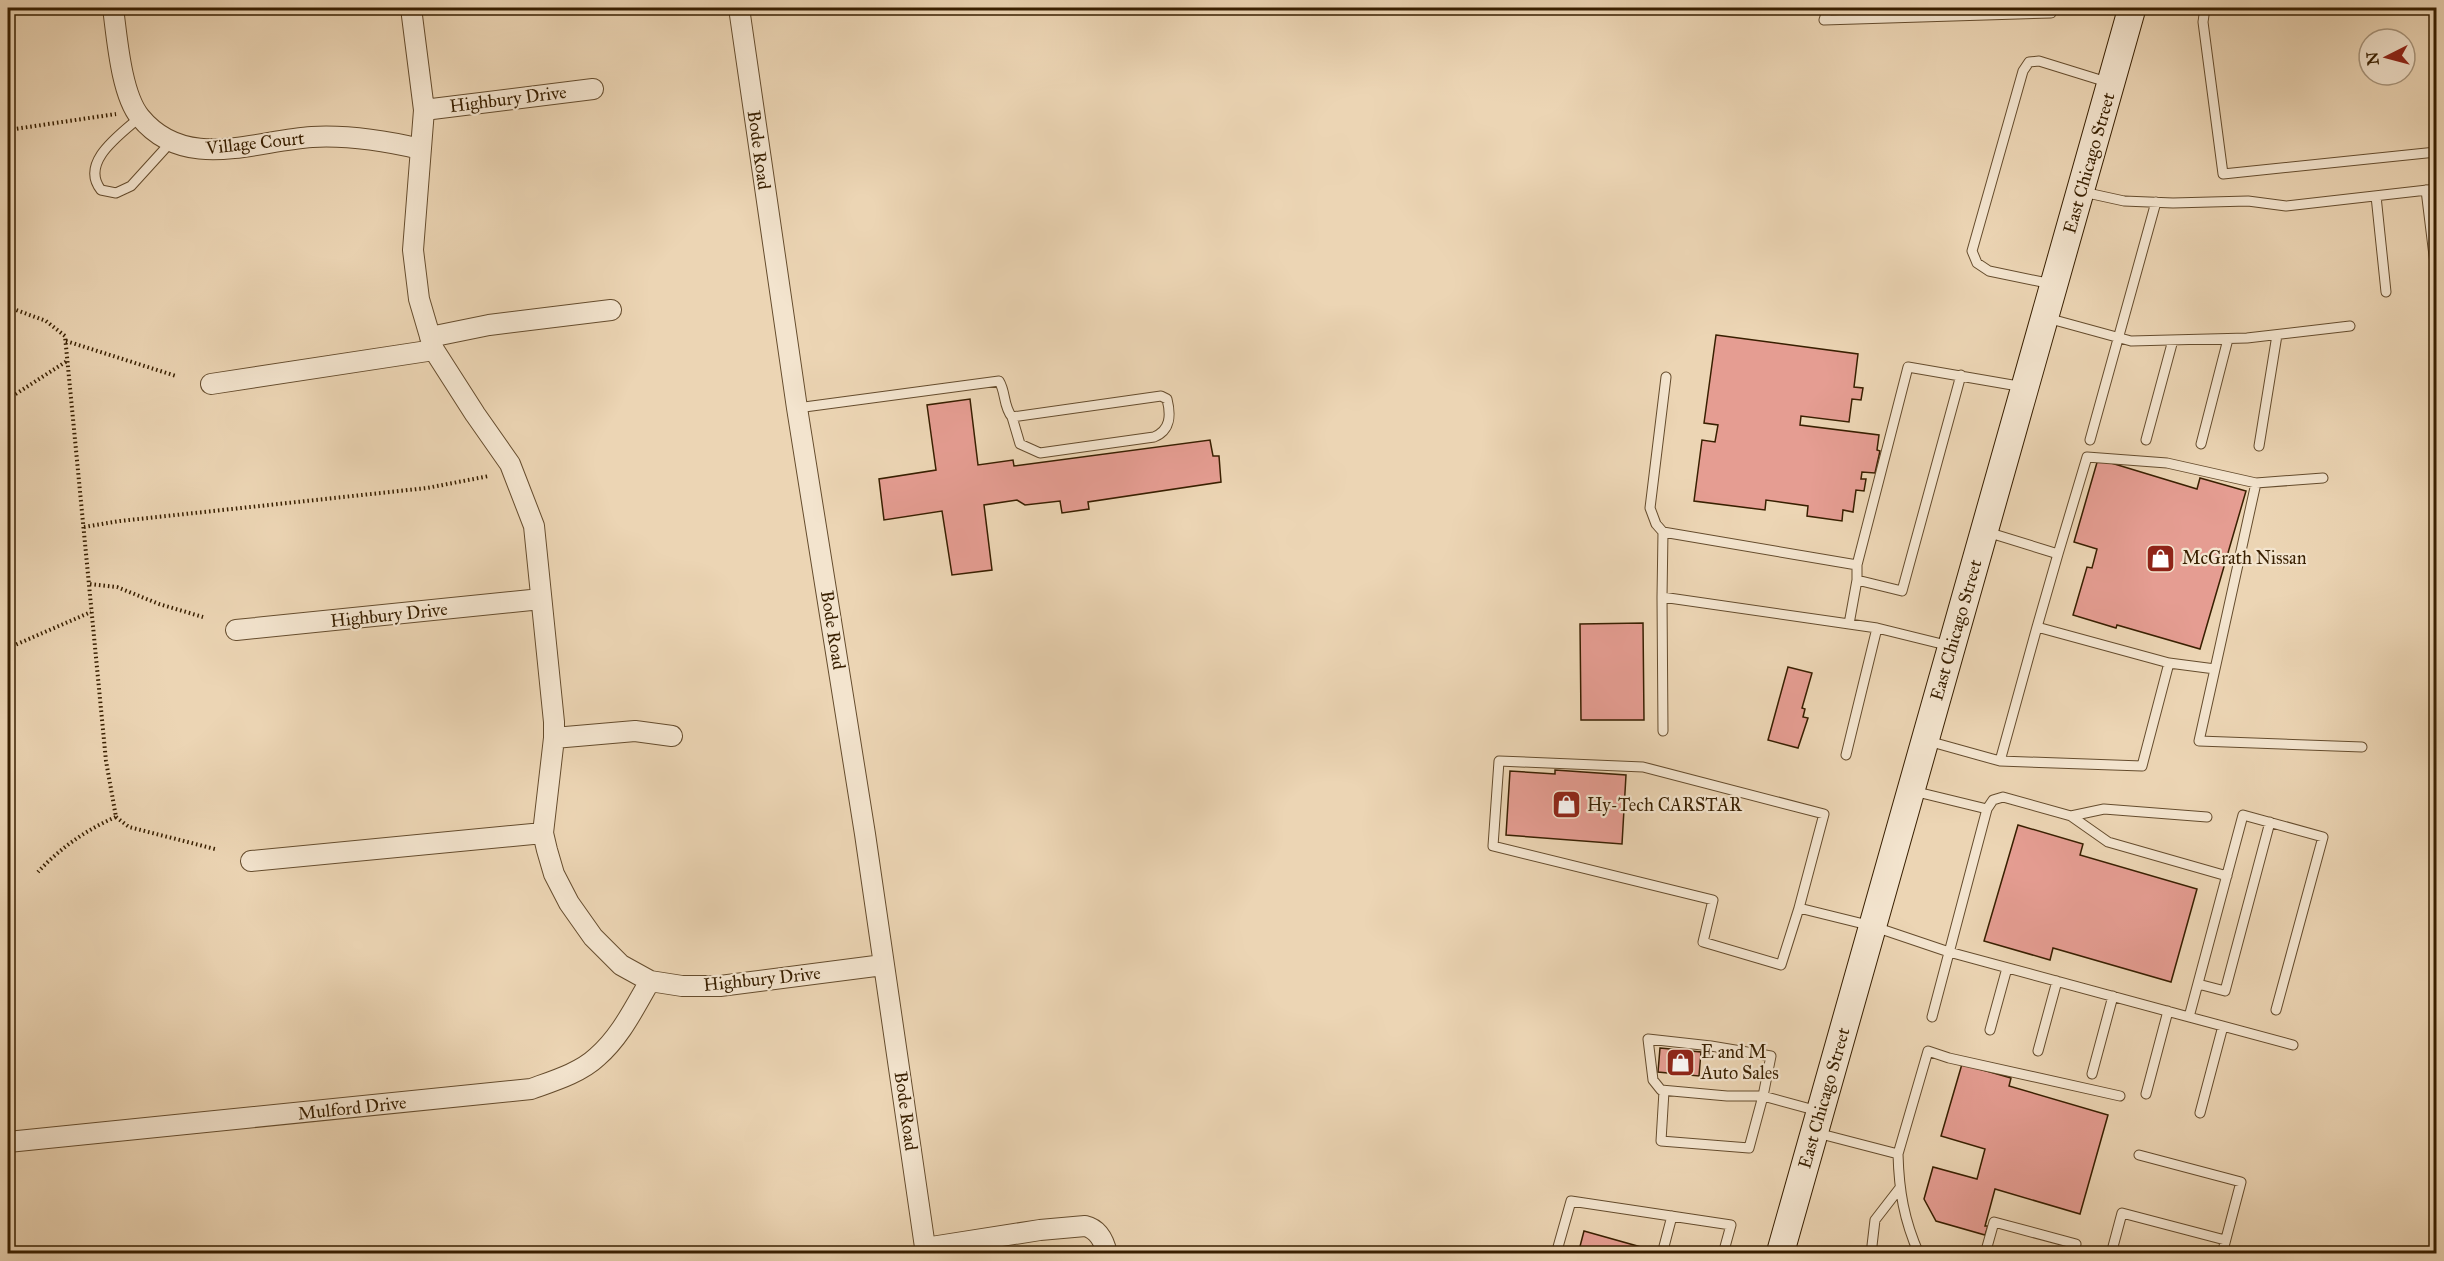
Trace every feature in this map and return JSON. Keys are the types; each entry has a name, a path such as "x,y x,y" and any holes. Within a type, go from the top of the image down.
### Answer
{"main road":[{"name":"East Chicago Street","path":"1780,1254 2132,8"}],"street":[{"name":"Village Court","path":"113,8 121,65 131,101 140,117 171,142 185,147 208,150 313,137 393,143 420,149"},
{"name":"Highbury Drive","path":"411,8 424,110 413,250 419,299 432,344 475,414 510,464 534,526 553,708 554,738 543,833 554,874 569,903 593,937 621,965 650,981 682,986 720,986 883,965"},
{"name":"Bode Road","path":"739,8 797,408 840,671 926,1251"},
{"name":"Highbury Drive","path":"424,110 593,89"},
{"path":"211,384 432,344 489,325 611,310"},
{"name":"Highbury Drive","path":"236,630 541,599"},
{"path":"554,738 635,731 672,735"},
{"path":"251,861 543,833"},
{"name":"Mulford Drive","path":"8,1142 484,1096 531,1089 562,1078 596,1058 621,1030 650,981"},
{"path":"926,1251 1084,1226 1095,1230 1105,1244 1107,1254"}],"lane":[{"path":"1828,8 1824,20 2051,13 2052,8"},
{"path":"2205,8 2204,22 2223,174 2436,152"},
{"path":"2055,285 1989,271 1977,263 1972,251 2023,71 2029,62 2039,61 2111,83"},
{"path":"140,117 105,148 95,168 95,182 101,190 116,193 131,186 171,142"},
{"path":"2081,192 2124,201 2248,201 2286,206 2436,189"},
{"path":"2426,190 2436,272"},
{"path":"2376,196 2386,291"},
{"path":"2090,441 2156,202"},
{"path":"2044,318 2131,340 2228,339 2350,326"},
{"path":"2259,446 2277,335"},
{"path":"2201,444 2228,339"},
{"path":"2146,440 2173,340"},
{"path":"1849,624 1857,580 1857,565 1908,367 2026,387"},
{"path":"1857,580 1902,591 1961,375"},
{"path":"1666,377 1650,508 1656,524 1663,532 1857,565"},
{"path":"797,408 999,381 1002,384 1016,437 1026,449 1040,453 1154,437 1164,431 1170,418 1167,399 1161,396 1012,417"},
{"path":"2000,761 2087,457 2167,463 2256,483 2323,478"},
{"path":"2256,483 2199,741 2362,747"},
{"path":"1985,531 2058,554"},
{"path":"1663,532 1663,731"},
{"path":"1662,597 1877,628 1952,647"},
{"path":"2037,627 2169,663 2215,669"},
{"path":"1846,755 1877,628"},
{"path":"1924,740 2000,761 2142,766 2169,663"},
{"path":"1499,761 1643,767 1824,814 1799,908 1781,965 1703,942 1713,900 1493,846 1499,761"},
{"path":"1911,791 1987,809"},
{"path":"1932,1017 1987,809 1993,800 2003,797 2071,816 2108,842 2227,876"},
{"path":"2071,816 2104,809 2207,817"},
{"path":"2189,1017 2243,815 2323,837 2277,1010"},
{"path":"2198,984 2225,991 2270,822"},
{"path":"1799,908 1872,926 1949,952 2293,1045"},
{"path":"1990,1030 2007,968"},
{"path":"2038,1051 2057,981"},
{"path":"2092,1074 2113,996"},
{"path":"2146,1094 2168,1011"},
{"path":"2200,1113 2223,1026"},
{"path":"1664,1091 1661,1141 1749,1148 1763,1096 1771,1056 1648,1039 1653,1080 1664,1091 1763,1096 1817,1122 1898,1154"},
{"path":"1919,1254 1909,1230 1899,1188 1898,1154 1928,1051 1948,1058 2120,1096"},
{"path":"2139,1155 2241,1182 2222,1254"},
{"path":"1870,1254 1875,1220 1899,1188"},
{"path":"1556,1254 1571,1201 1731,1224 1723,1254"},
{"path":"2111,1254 2122,1212 2225,1240"},
{"path":"1662,1254 1672,1216"},
{"path":"1985,1254 1994,1222 2076,1244"}],"path":[{"path":"8,130 119,114"},
{"path":"8,308 45,321 62,333 66,341 106,761 116,817 129,827 215,849"},
{"path":"66,341 176,376"},
{"path":"8,399 67,361"},
{"path":"84,526 440,486 489,476"},
{"path":"90,584 117,587 180,611 203,616"},
{"path":"8,648 92,612"},
{"path":"38,872 69,845 103,822 116,817"}],"building":[{"path":"1716,335 1858,354 1854,387 1863,388 1861,400 1852,399 1849,422 1801,416 1800,425 1879,435 1877,450 1880,451 1875,473 1862,472 1861,479 1866,479 1864,491 1856,490 1853,512 1843,510 1842,521 1807,516 1808,506 1766,500 1765,510 1694,501 1702,440 1715,442 1718,425 1704,423"},
{"path":"970,399 978,465 1013,460 1014,466 1210,440 1213,456 1219,456 1221,482 1088,502 1089,509 1062,513 1060,501 1025,505 1017,500 984,505 992,570 952,575 942,511 884,520 879,479 936,470 927,405"},
{"name":"McGrath Nissan","path":"2098,459 2197,489 2200,478 2246,491 2200,649 2073,615 2087,567 2092,568 2097,549 2074,542"},
{"path":"1643,623 1644,720 1581,720 1580,624"},
{"path":"1788,667 1812,673 1802,708 1805,709 1803,717 1808,718 1798,748 1768,740"},
{"name":"Hy-Tech CARSTAR","path":"1555,770 1626,775 1622,844 1506,835 1510,771 1555,774"},
{"path":"2018,825 2083,844 2080,855 2197,889 2171,982 2053,948 2050,960 1984,941"},
{"name":"E and M Auto Sales","path":"1660,1048 1701,1052 1699,1076 1658,1072"},
{"path":"1962,1064 2011,1078 2009,1086 2108,1115 2080,1214 1995,1189 1985,1226 1988,1226 1985,1235 1936,1221 1924,1199 1933,1167 1977,1179 1985,1149 1941,1136"},
{"path":"1584,1231 1648,1249 1652,1254 1578,1254"}],"place":[{"name":"McGrath Nissan","path":"2161,558"},
{"name":"Hy-Tech CARSTAR","path":"1566,805"},
{"name":"E and M Auto Sales","path":"1680,1062"}]}
